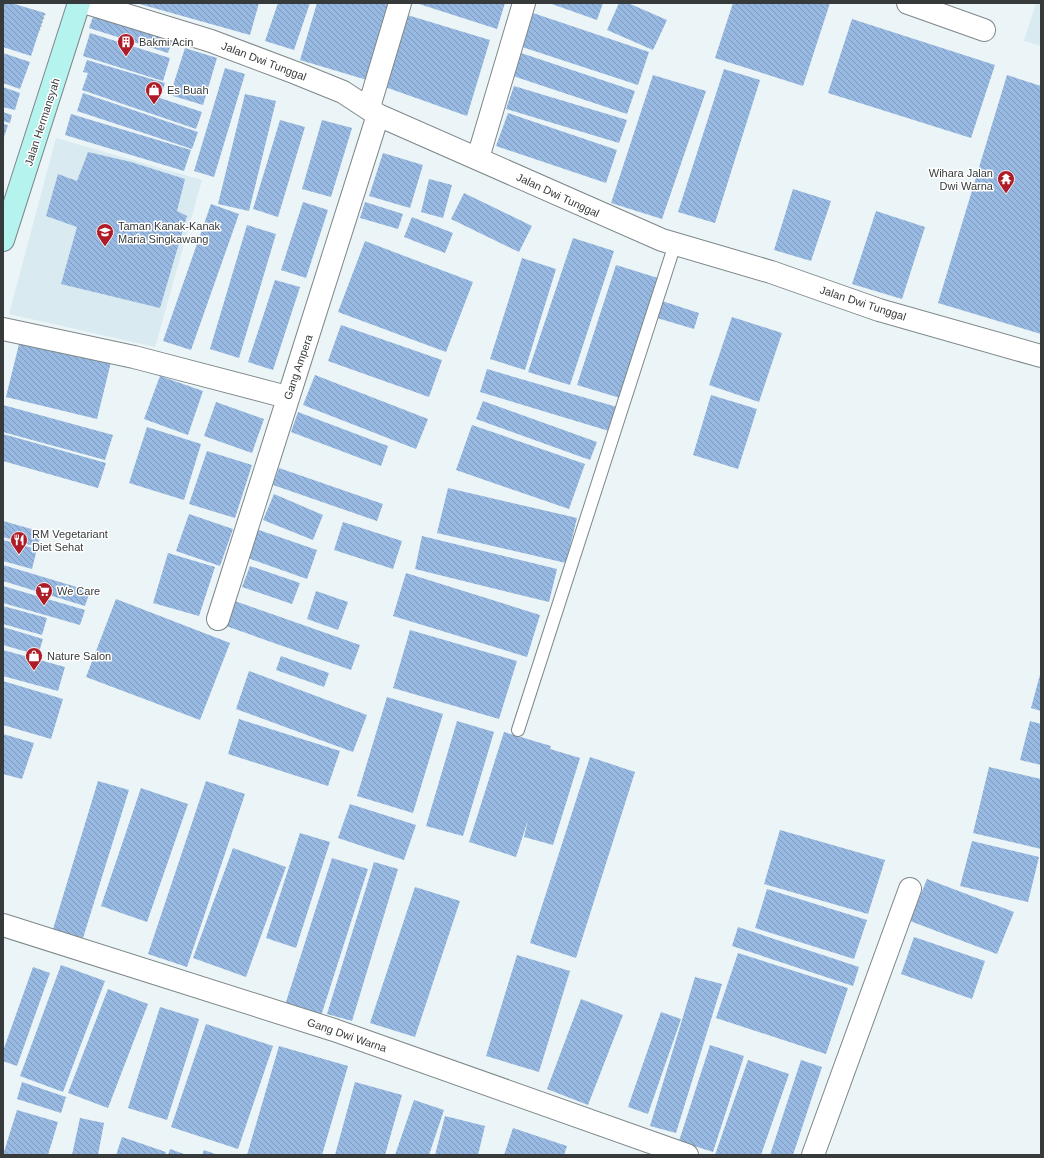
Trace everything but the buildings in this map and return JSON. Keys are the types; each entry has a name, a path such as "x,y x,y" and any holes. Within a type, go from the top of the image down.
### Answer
{"street":[{"name":"Jalan Hermansyah","path":"3,240 79,3"},
{"name":"Jalan Dwi Tunggal","path":"87,3 218,44 343,92 373,111 587,208 662,240 771,272 879,310 1041,356"},
{"name":"Gang Ampera","path":"218,619 287,397 322,295 373,111 400,3"},
{"path":"478,158 524,3"},
{"path":"908,3 984,30"},
{"path":"3,329 134,357 287,397"},
{"path":"813,1155 910,889"},
{"name":"Gang Dwi Warna","path":"3,925 334,1030 687,1155"}],"lane":[{"path":"518,730 675,244"}],"shaded area":[{"path":"1036,3 1041,3 1041,46 1024,41"},
{"name":"Taman Kanak-Kanak Maria Singkawang","path":"56,138 202,180 155,347 9,314"}],"place":[{"name":"Bakmi Acin","path":"126,57"},
{"name":"Es Buah","path":"154,105"},
{"name":"Wihara Jalan Dwi Warna","path":"1006,194"},
{"name":"Taman Kanak-Kanak Maria Singkawang","path":"105,247"},
{"name":"RM Vegetariant Diet Sehat","path":"19,555"},
{"name":"We Care","path":"44,606"},
{"name":"Nature Salon","path":"34,671"}]}
